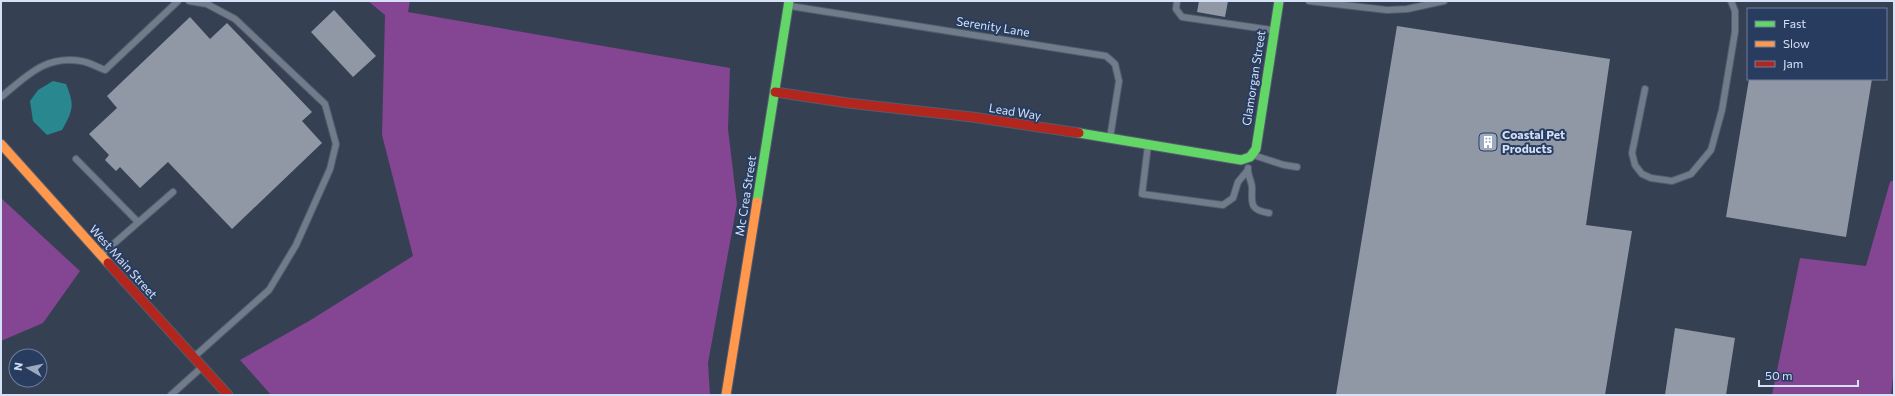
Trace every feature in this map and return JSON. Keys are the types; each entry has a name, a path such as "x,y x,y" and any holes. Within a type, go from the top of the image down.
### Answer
{"street":[{"name":"Glamorgan Street","path":"1252,156 1256,149 1279,1"},
{"name":"Mc Crea Street","path":"726,395 789,3"},
{"name":"Lead Way","path":"775,92 848,104 968,116 1241,160 1252,156"},
{"name":"West Main Street","path":"1,144 228,395"}],"lane":[{"path":"1,96 44,64 61,60 82,61 105,70 178,1"},
{"path":"189,1 207,4 235,19 325,104 336,144 330,169 296,245 269,290 194,357"},
{"path":"1178,1 1176,9 1182,18 1274,31"},
{"path":"1309,1 1387,10 1407,9 1444,1"},
{"path":"1645,89 1632,153 1638,170 1651,178 1672,181 1692,174 1711,150 1722,110 1735,32 1735,11 1731,1"},
{"name":"Serenity Lane","path":"789,3 1106,56 1115,64 1119,81 1110,139"},
{"path":"1148,145 1142,194 1224,205 1233,198 1238,182 1247,171 1252,156 1297,167"},
{"path":"76,160 138,222"},
{"path":"1247,171 1252,187 1250,196 1252,204 1259,211 1269,213"},
{"path":"101,255 173,192"},
{"path":"171,395 202,366"}],"shaded area":[{"path":"368,1 410,1 408,12 730,68 728,129 737,204 708,363 710,395 271,395 240,360 309,321 413,256 382,135 385,15"},
{"path":"53,81 66,84 71,98 72,108 62,130 47,135 33,121 30,101 38,90"},
{"path":"1894,180 1894,367 1891,395 1772,395 1800,258 1866,266 1890,182"},
{"path":"1,198 80,271 43,323 1,341"}],"building":[{"path":"1199,1 1228,1 1225,17 1197,12"},
{"path":"334,10 376,56 353,77 311,32"},
{"path":"190,17 210,39 227,23 312,112 302,121 322,143 232,229 168,162 140,188 120,167 116,171 105,160 109,155 89,134 117,108 107,96"},
{"name":"Coastal Pet Products","path":"1397,26 1610,59 1586,225 1632,231 1605,395 1336,395"},
{"path":"1749,80 1872,80 1846,237 1726,217"},
{"path":"1675,328 1735,338 1726,395 1665,395"}],"traffic: fast":[{"path":"757,202 789,1"},
{"path":"1079,133 1241,160 1250,157 1256,149 1279,1"}],"traffic: slow":[{"path":"1,144 108,263"},
{"path":"726,395 757,202"}],"traffic: jam":[{"path":"775,92 848,103 972,117 1079,133"},
{"path":"108,263 228,395"}],"place":[{"name":"Coastal Pet Products","path":"1488,142"}]}
